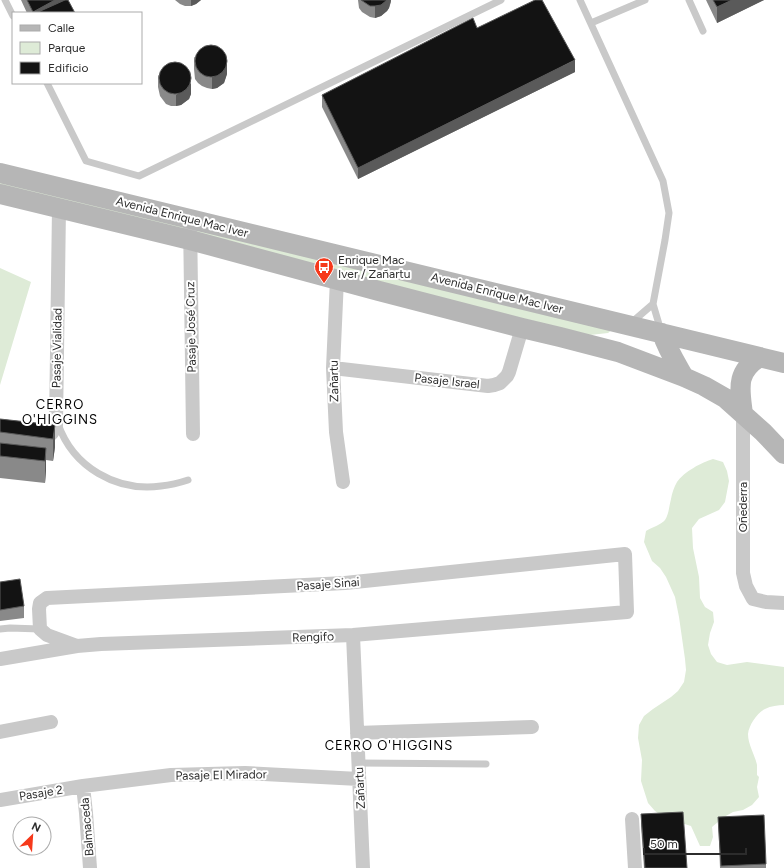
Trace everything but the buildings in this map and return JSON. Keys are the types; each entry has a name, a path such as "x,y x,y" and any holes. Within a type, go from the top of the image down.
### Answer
{"main road":[{"name":"Avenida Enrique Mac Iver","path":"0,173 784,363"},
{"name":"Avenida Enrique Mac Iver","path":"0,194 190,240 379,291 618,352 684,377 725,398 763,432 784,454"},
{"path":"379,291 384,265"},
{"path":"591,345 629,325"},
{"path":"662,333 665,343 684,377"},
{"path":"743,414 740,386 741,378 749,365 760,357"}],"street":[{"name":"Pasaje Vialidad","path":"28,438 47,438 54,430 56,420 59,208"},
{"name":"Pasaje José Cruz","path":"190,220 193,434"},
{"name":"Zañartu","path":"337,279 333,368 336,432 343,482"},
{"name":"Pasaje Israel","path":"333,368 488,386 494,385 504,380 509,372 522,328"},
{"name":"Oñederra","path":"743,414 742,573 746,586 753,599 766,602 784,603"},
{"name":"Pasaje Sinai","path":"40,629 40,603 47,598 345,583 625,554 627,612"},
{"name":"Rengifo","path":"0,659 77,646 101,644 353,635 627,612"},
{"path":"40,629 47,635 77,646"},
{"name":"Zañartu","path":"353,635 363,868"},
{"path":"0,732 51,722"},
{"path":"357,733 532,727"},
{"name":"Pasaje El Mirador","path":"83,786 171,775 245,773 359,779"},
{"name":"Pasaje 2","path":"0,800 83,786"},
{"name":"Balmaceda","path":"83,786 90,868"},
{"path":"632,818 635,868"}],"lane":[{"path":"5,0 12,14"},
{"path":"48,84 86,161 139,176 501,0"},
{"path":"580,0 592,23 663,181 669,213 654,304 662,333"},
{"path":"592,23 645,0"},
{"path":"689,0 703,31"},
{"path":"629,325 654,304"},
{"path":"56,420 65,440 78,458 99,474 123,484 147,487 174,484 188,480"},
{"path":"0,629 40,629"},
{"path":"359,763 486,764"}],"green space":[{"path":"0,176 614,328 608,333 590,335 0,190"},
{"path":"0,268 31,282 0,385"},
{"path":"713,459 723,462 727,471 729,481 725,502 719,510 699,519 692,528 693,548 699,577 700,598 705,607 713,612 714,622 708,645 711,654 717,662 727,665 747,662 784,667 784,705 772,706 759,713 750,727 748,734 749,742 757,765 757,775 759,777 757,787 759,797 752,805 724,817 712,827 713,837 710,846 700,846 691,826 665,818 655,811 648,803 641,781 642,760 638,738 639,725 644,716 678,691 684,682 686,670 675,597 666,577 660,568 652,561 644,542 646,531 665,520 673,490 680,478 704,462"}],"place":[{"name":"Enrique Mac Iver / Zañartu","path":"324,284"}],"district":[{"name":"CERRO O'HIGGINS","path":"60,412"},
{"name":"CERRO O'HIGGINS","path":"389,745"}]}
